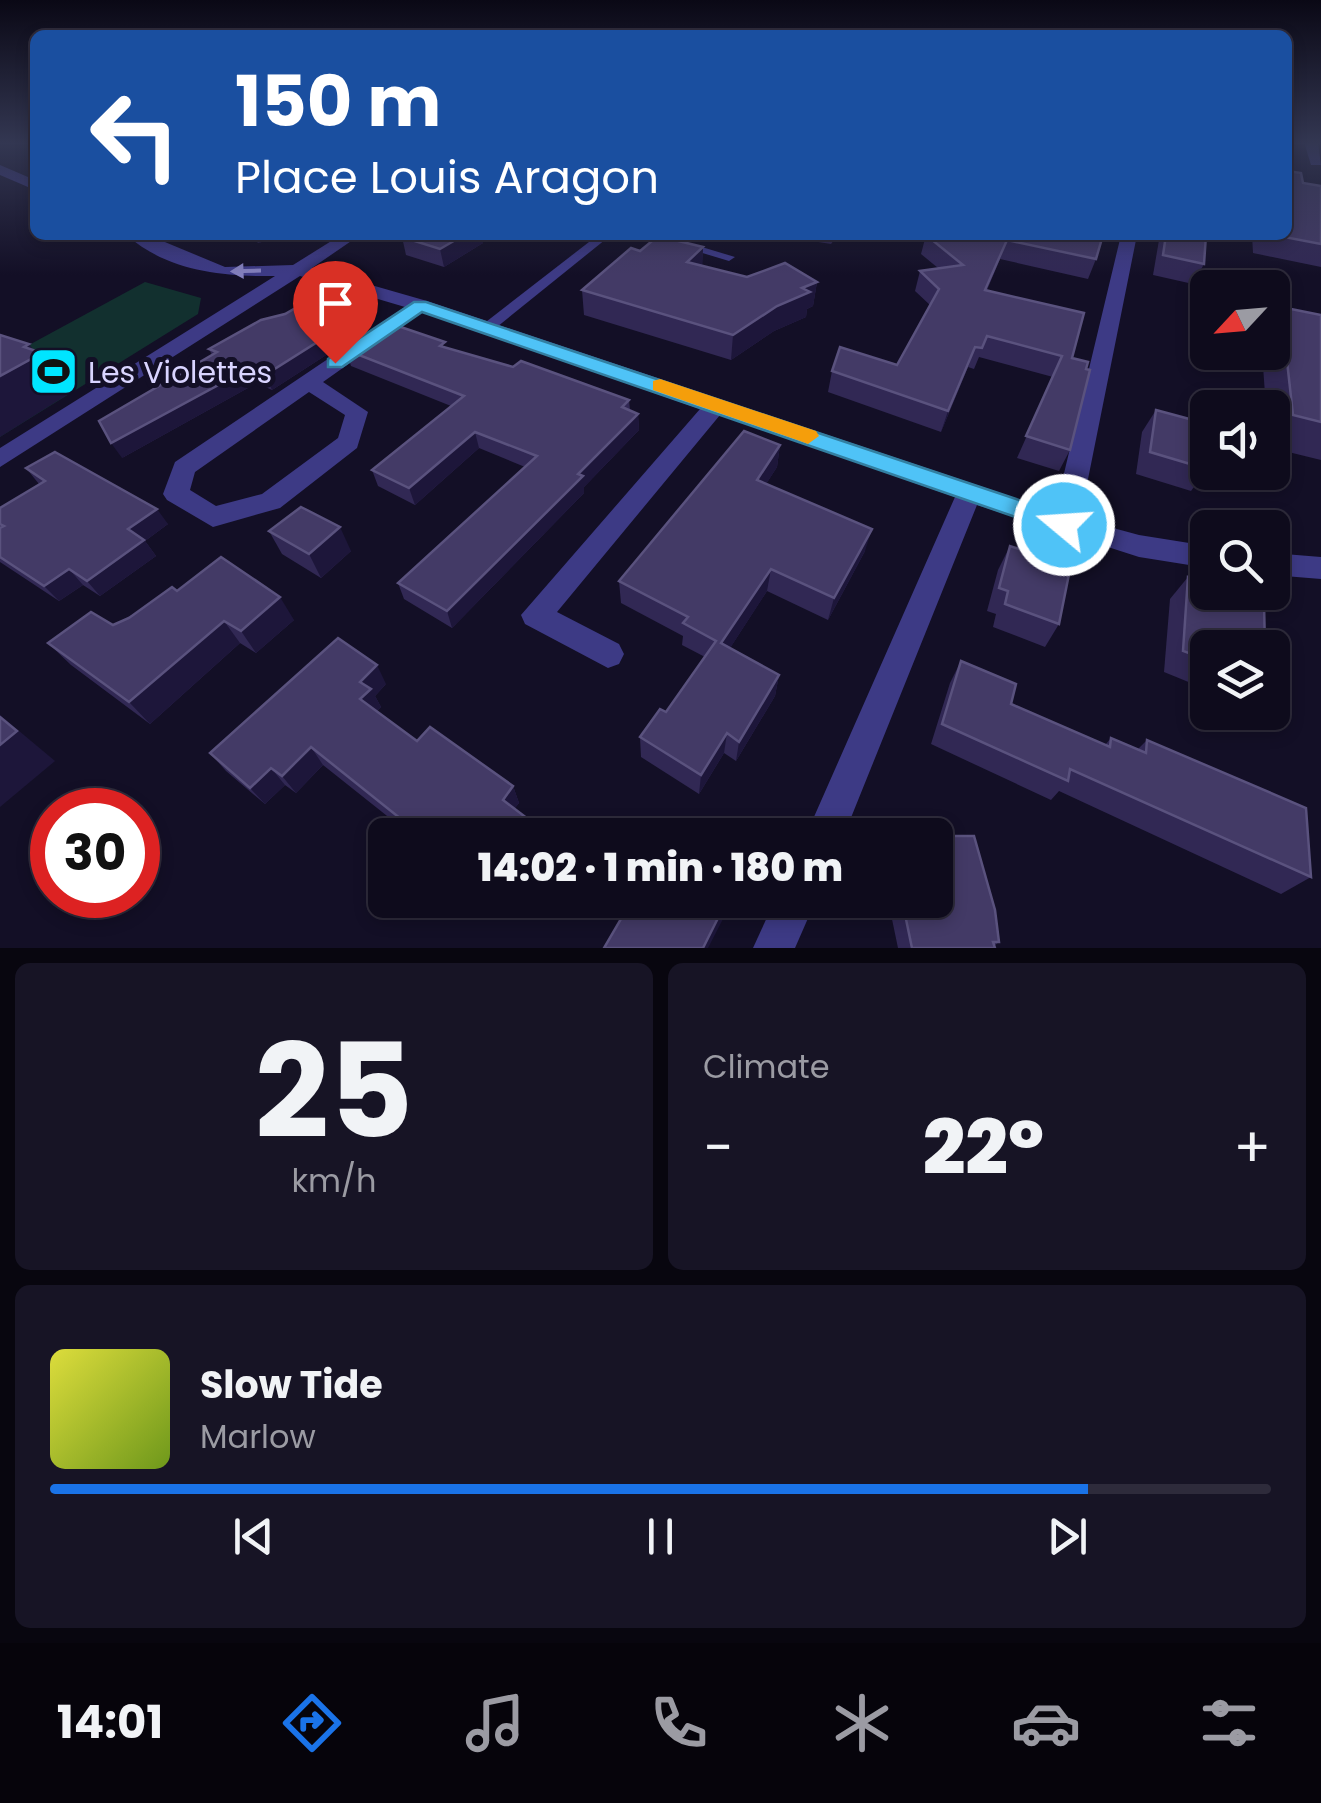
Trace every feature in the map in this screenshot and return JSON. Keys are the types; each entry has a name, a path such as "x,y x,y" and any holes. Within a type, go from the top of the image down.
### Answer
{"street":[{"path":"146,240 193,263 224,272 299,270 420,305 1064,525 1140,546 1190,554"},
{"path":"0,458 344,240"},
{"path":"1064,525 1128,240"},
{"path":"193,263 198,274 252,300"},
{"path":"306,382 357,412 349,442 270,501 213,517 176,494 184,468 306,382 420,305"},
{"path":"608,654 536,615 717,404"},
{"path":"832,818 969,494"},
{"path":"1290,565 1321,568"},
{"path":"774,948 788,918"}],"lane":[{"path":"487,328 600,240"},
{"path":"667,240 729,257"}],"green space":[{"name":"Les Violettes","path":"145,282 201,298 198,314 0,437 0,356 5,358"}],"building":[{"path":"1292,186 1321,186 1321,244 1292,238"},
{"path":"412,240 455,240 440,249"},
{"path":"653,240 674,240 703,247 687,262 747,277 785,263 817,282 802,288 810,292 777,306 733,335 582,290 631,248 640,251"},
{"path":"932,240 1007,240 985,290 1084,313 1072,358 1088,362 1086,369 1090,370 1070,450 1026,436 1062,356 987,336 982,348 975,347 948,411 832,371 840,347 897,365 939,289 920,271 963,265"},
{"path":"1007,240 1102,240 1096,259"},
{"path":"1165,240 1206,240 1204,264 1163,255"},
{"path":"311,299 360,315 265,375 250,368 111,443 99,421 217,352 209,349 261,320 285,314"},
{"path":"1290,309 1321,315 1321,422 1293,415 1288,370"},
{"path":"386,322 445,342 440,346 513,367 521,361 629,400 622,407 638,414 578,474 583,476 447,611 398,583 537,456 475,432 409,488 372,470 464,396 346,350"},
{"path":"0,335 29,344 24,347 42,353 0,376"},
{"path":"1156,410 1190,419 1190,464 1150,452"},
{"path":"744,431 780,445 757,480 872,529 834,598 771,569 721,643 779,675 739,742 727,733 701,775 640,737 660,709 666,712 716,641 683,623 688,617 619,581"},
{"path":"55,452 157,509 128,529 144,540 87,581 69,569 44,586 0,557 0,528 4,526 0,524 0,508 45,481 26,468"},
{"path":"301,507 340,527 309,554 269,531"},
{"path":"1022,537 1073,554 1059,624 1005,604 1008,591 999,588 1010,546 1019,549"},
{"path":"221,557 280,597 241,631 224,621 129,702 48,643 91,612 113,625 129,618 172,587 177,591"},
{"path":"1188,577 1190,610 1264,610 1265,630 1190,630 1190,654 1183,651"},
{"path":"338,638 377,665 360,682 371,689 360,699 417,741 430,727 513,786 503,800 527,818 400,818 311,747 282,776 271,768 250,788 210,753"},
{"path":"961,661 1016,684 1011,704 1110,747 1111,738 1146,753 1147,740 1306,808 1311,877 1070,769 1068,781 942,724"},
{"path":"0,717 17,731 0,745"},
{"path":"953,836 974,836 995,910 999,942 993,942 995,948 912,948 906,918 953,918"},
{"path":"622,918 718,918 703,948 604,948"}],"slow traffic":[{"path":"660,385 808,436"}],"place":[{"name":"Les Violettes","path":"53,372"}],"route":[{"path":"335,363 420,305 1064,525"}]}
